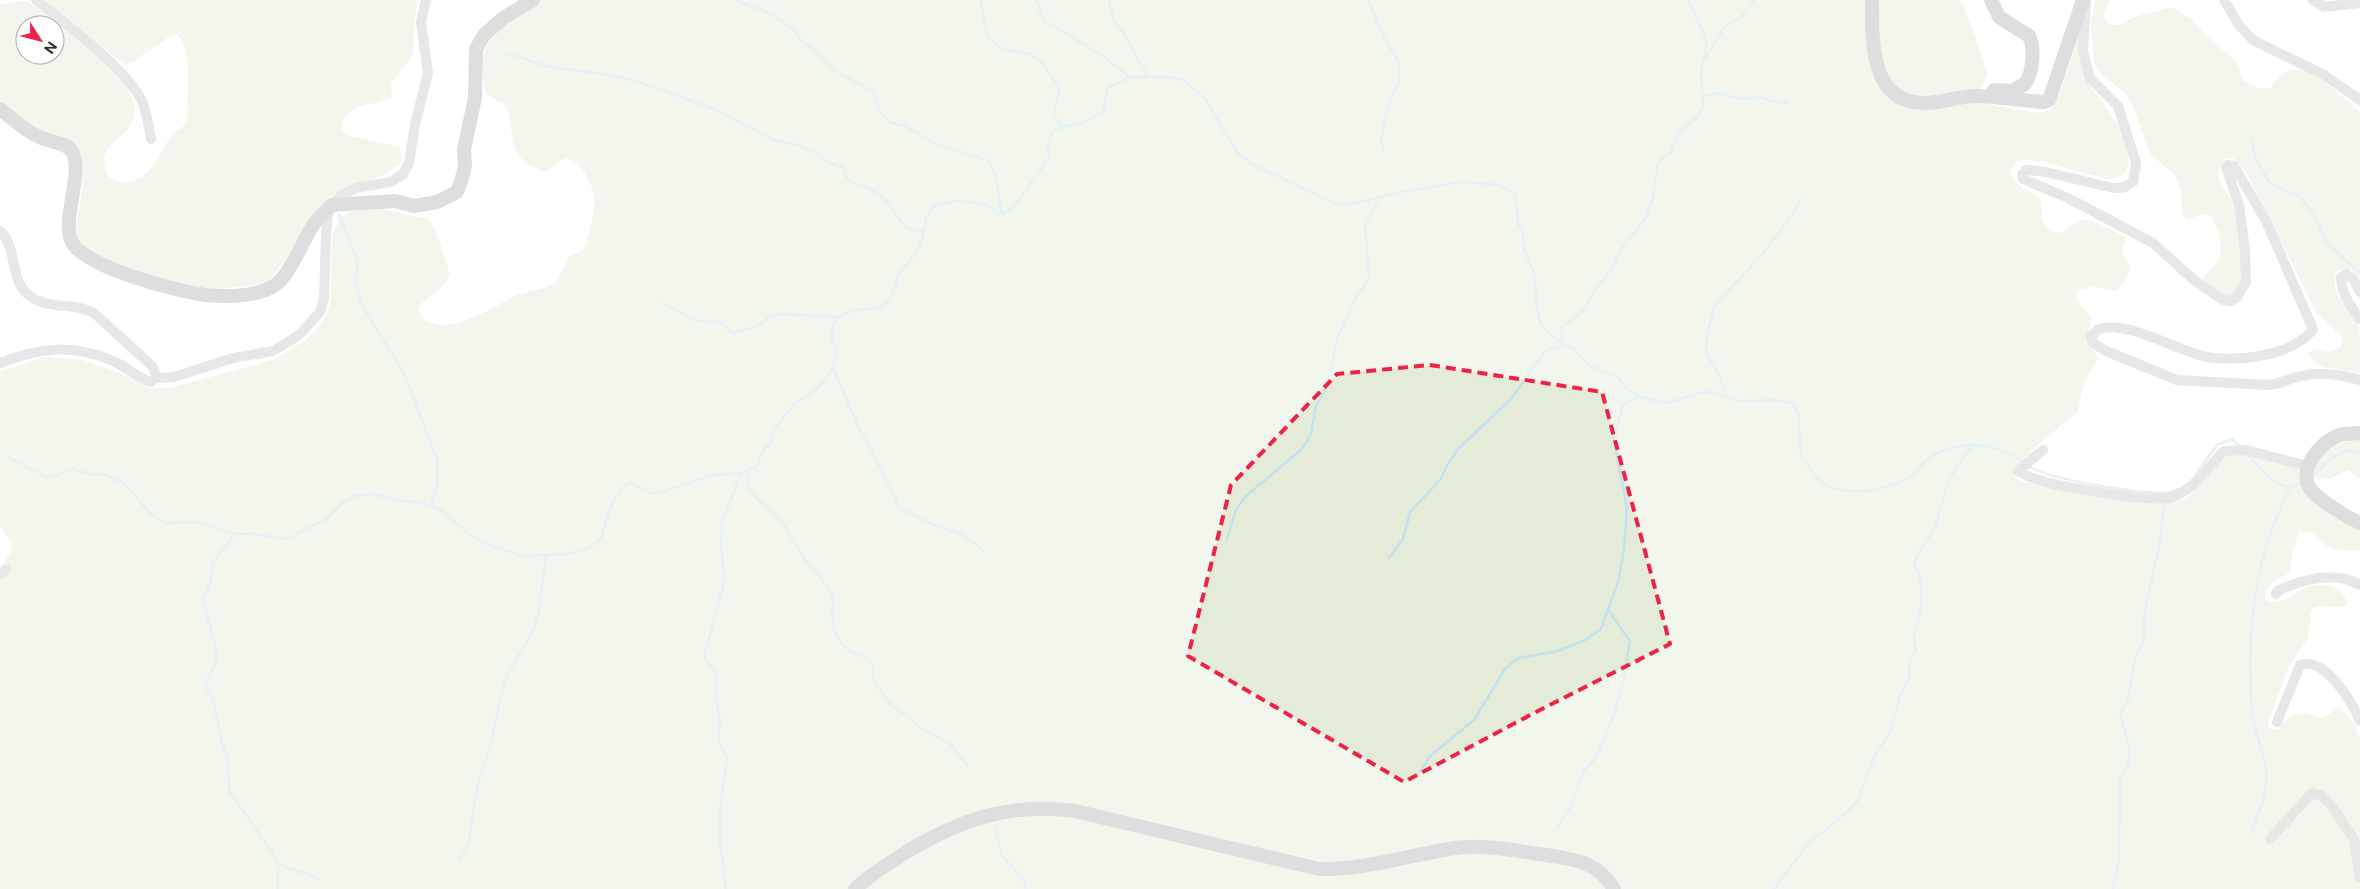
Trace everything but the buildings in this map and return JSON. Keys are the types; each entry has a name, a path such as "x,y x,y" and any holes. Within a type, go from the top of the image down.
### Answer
{"street":[{"path":"36,0 92,45 131,85 142,101 151,139"},
{"path":"0,109 34,134 67,147 72,152 75,164 68,227 75,248 81,253 118,271 152,282 206,295 248,295 273,286 282,278 314,224 342,195 356,188 391,182 403,174 409,163 415,124 428,73 421,22 426,0"},
{"path":"332,205 395,201 414,206 437,202 457,192 464,172 464,149 475,98 476,49 484,35 503,18 533,0"},
{"path":"1872,0 1872,24 1877,65 1888,89 1904,100 1928,103 1979,96 2044,102 2049,100 2084,0"},
{"path":"1979,96 1991,90 2019,88 2027,82 2030,70 2032,46 2028,36 1999,16 1991,0"},
{"path":"2084,0 2083,50 2090,78 2118,106 2136,163 2133,182 2123,188 2113,188 2046,172 2026,170 2022,174 2023,179 2068,198 2153,243 2194,280 2223,300 2231,302 2246,282 2241,219 2226,167 2228,165 2234,166 2266,221 2313,329 2308,336 2299,342 2260,356 2207,357 2132,330 2111,328 2097,330 2091,337 2093,343 2106,351 2177,380 2268,385 2282,383 2301,376 2324,374 2360,380"},
{"path":"2224,0 2246,34 2253,40 2324,75 2360,100"},
{"path":"2313,0 2324,7 2360,3"},
{"path":"0,363 38,350 66,350 111,360 147,381 152,381 157,378 174,377 233,358 273,350 290,341 307,327 324,304 326,233 328,213 332,205"},
{"path":"0,231 10,242 17,280 25,291 43,302 84,308 94,313 153,367 157,378"},
{"path":"2360,292 2353,279 2343,274 2341,278 2347,302 2360,319"},
{"path":"2360,433 2339,435 2323,447 2308,466 2308,481 2314,492 2360,523"},
{"path":"2043,450 2018,471 2034,479 2066,487 2147,499 2170,498 2186,491 2224,451 2246,450 2308,466"},
{"path":"2276,594 2277,591 2305,580 2337,579 2360,585"},
{"path":"2277,722 2295,675 2300,665 2306,663 2314,665 2328,675 2346,693 2360,721"},
{"path":"2270,839 2304,800 2312,793 2317,793 2331,805 2354,839 2360,877"},
{"path":"855,889 886,865 946,830 986,815 1035,807 1084,813 1319,869 1342,869 1455,848 1487,847 1520,851 1589,864 1605,875 1614,889"}],"highlighted area":[{"path":"1430,365 1602,392 1670,644 1404,782 1188,656 1231,485 1337,374"}],"green space":[{"path":"45,0 418,0 414,23 413,55 391,84 392,97 353,110 347,114 341,130 346,135 400,147 402,157 400,164 381,176 343,190 267,283 229,288 194,286 134,270 96,254 83,244 76,229 84,173 78,148 26,125 0,103 0,5 18,1 29,2 47,15 15,15 15,65 65,65 65,28 105,61 127,87 134,105 134,119 106,152 104,163 109,177 120,182 129,183 138,180 152,166 171,136 187,120 187,60 181,40 175,33 126,66"},
{"path":"540,0 1960,0 1970,22 1988,75 1980,89 1985,104 2039,113 2052,109 2063,85 2079,32 2089,84 2121,129 2129,161 2125,174 2111,180 2044,162 2024,160 2017,161 2010,172 2016,183 2040,199 2046,226 2054,232 2062,233 2078,221 2083,220 2102,225 2126,238 2122,252 2131,269 2125,281 2116,291 2093,287 2078,290 2078,302 2091,317 2088,343 2099,359 2084,384 2078,413 2032,451 2018,468 2014,477 2022,482 2170,502 2186,499 2226,455 2245,452 2301,466 2301,472 2360,526 2360,550 2334,549 2309,532 2299,533 2292,553 2290,573 2273,582 2265,593 2265,599 2271,602 2282,601 2307,587 2326,585 2338,590 2346,599 2347,605 2343,607 2315,607 2311,612 2308,639 2289,666 2268,722 2269,728 2276,730 2291,716 2306,713 2319,718 2325,717 2340,707 2354,724 2360,739 2360,889 0,889 0,568 11,551 12,544 0,527 0,372 43,357 83,360 127,376 149,388 169,388 273,360 306,340 321,324 328,312 331,298 332,236 340,218 352,211 381,209 428,219 435,228 450,274 443,286 425,301 418,310 426,320 438,325 465,321 517,295 545,288 554,283 569,257 581,251 585,246 594,209 593,192 590,183 579,166 569,159 565,158 549,170 543,171 522,160 514,146 507,109 504,104 487,95 483,76 484,54 489,42 506,24"},
{"path":"2095,0 2109,0 2104,16 2107,23 2113,25 2120,25 2137,16 2169,8 2176,9 2193,20 2206,35 2237,63 2243,81 2262,89 2270,88 2284,72 2299,70 2328,84 2360,112 2360,279 2351,270 2344,268 2337,271 2335,287 2341,301 2359,326 2360,373 2323,367 2311,359 2309,353 2313,349 2327,352 2340,348 2343,343 2341,336 2316,312 2246,172 2233,158 2226,158 2219,170 2218,177 2234,208 2242,260 2241,275 2238,287 2232,294 2219,294 2203,282 2206,275 2219,259 2221,248 2215,223 2208,214 2201,214 2188,220 2183,215 2180,188 2173,173 2151,155 2132,105 2125,93 2094,65 2091,24"},
{"path":"2352,439 2360,439 2360,478 2348,470 2329,479 2317,480 2311,475 2313,467 2321,456 2332,448"}],"waterway":[{"path":"735,0 769,13 792,28 803,42 819,54 834,70 873,92 880,112 889,122 905,126 936,144 989,161 996,178 1002,215"},
{"path":"980,0 988,37 1003,49 1031,54 1043,64 1060,89 1053,114 1061,127"},
{"path":"1036,0 1044,20 1104,57 1129,77"},
{"path":"1111,0 1109,3 1114,21 1124,34 1148,77"},
{"path":"1368,0 1384,38 1398,60 1399,81 1387,108 1381,142 1384,152"},
{"path":"1561,343 1562,327 1583,311 1595,289 1610,271 1621,249 1646,218 1653,196 1658,163 1671,152 1678,133 1699,115 1703,105 1701,73 1707,41 1688,0"},
{"path":"1706,57 1724,28 1742,16 1754,0"},
{"path":"507,53 546,66 616,76 639,82 711,108 774,140 801,146 813,151 825,161 844,168 847,179 881,196 905,226 913,230 925,231"},
{"path":"1002,215 1015,205 1049,158 1048,144 1052,132 1061,127 1085,122 1103,111 1108,88 1129,77 1168,77 1184,80 1206,100 1237,152 1251,163 1335,204 1346,205 1401,192 1461,182 1500,185 1515,194 1518,224 1523,231 1524,249 1533,270 1536,305 1541,324 1551,336 1576,351 1588,364 1604,373 1616,375 1626,388 1639,396 1661,402 1670,402 1700,393 1712,392 1737,401 1774,400 1792,403 1798,413 1801,458 1815,476 1826,485 1837,489 1859,492 1893,485 1913,475 1925,461 1937,454 1963,446 1976,445 2001,450 2024,463"},
{"path":"1702,97 1718,93 1742,99 1759,97 1788,103"},
{"path":"2251,140 2256,159 2269,182 2285,191 2298,195 2314,214 2326,242 2360,273"},
{"path":"1227,539 1236,510 1245,497 1303,448 1311,434 1316,406 1325,390 1337,339 1354,301 1369,278 1365,224 1380,198"},
{"path":"1725,394 1720,377 1706,353 1707,333 1715,305 1760,257 1791,217 1801,198"},
{"path":"726,889 720,840 720,808 727,758 718,741 720,719 716,698 716,673 704,657 725,579 721,548 722,522 741,473 756,467 764,449 771,443 774,429 794,404 815,390 826,379 833,368 837,349 831,338 833,325 839,317 854,310 875,308 885,304 891,298 899,274 916,252 923,238 926,218 934,206 955,201 972,202 986,205 1002,215"},
{"path":"339,215 358,263 356,281 361,304 404,373 438,462 438,482 431,506"},
{"path":"662,303 696,321 721,322 732,333 758,326 768,318 780,314 839,317"},
{"path":"1389,558 1403,539 1410,512 1440,480 1459,448 1512,398 1545,351 1564,345"},
{"path":"833,368 859,428 890,486 899,508 966,537 983,551"},
{"path":"1420,772 1430,756 1475,719 1504,670 1518,658 1558,651 1585,640 1601,629 1618,582 1624,550 1627,509 1614,439 1623,405 1639,396"},
{"path":"2196,474 2217,445 2232,439 2241,448"},
{"path":"1774,889 1809,842 1829,828 1857,802 1874,757 1890,732 1901,693 1909,677 1910,659 1916,651 1914,635 1920,612 1922,592 1920,577 1914,564 1919,552 1935,528 1949,479 1974,444"},
{"path":"2312,477 2332,458 2347,450 2360,454"},
{"path":"2248,455 2266,475 2279,484 2295,486 2303,482"},
{"path":"8,457 49,478 72,469 90,474 104,474 124,483 149,512 165,523 198,522 235,534 253,534 288,539 326,519 342,503 354,496 372,494 418,502 441,510 483,543 522,556 568,554 586,549 597,542 601,538 615,498 624,486 632,483 651,493 659,493 713,475 741,473"},
{"path":"2029,466 2039,471 2074,481 2115,488 2164,493 2179,489"},
{"path":"749,470 747,485 754,495 782,522 806,561 833,596 832,615 834,630 841,643 850,651 869,659 873,666 873,679 891,705 923,730 950,744 967,765"},
{"path":"2251,833 2262,802 2267,778 2265,763 2254,726 2250,682 2250,654 2255,596 2260,568 2268,541 2278,514 2291,488"},
{"path":"2113,889 2119,858 2120,780 2129,761 2129,746 2120,714 2128,699 2135,658 2144,639 2144,615 2159,546 2165,501"},
{"path":"235,534 213,562 210,584 203,599 217,653 215,664 206,682 206,687 213,699 223,747 228,757 229,791 272,852 278,864 320,880"},
{"path":"460,859 469,841 477,786 490,747 502,691 509,671 531,635 538,616 546,555"},
{"path":"1556,829 1570,808 1584,770 1596,758 1613,717 1621,691 1630,641 1609,611"},
{"path":"995,829 1002,856 1023,878 1026,889"},
{"path":"278,864 278,889"}]}
